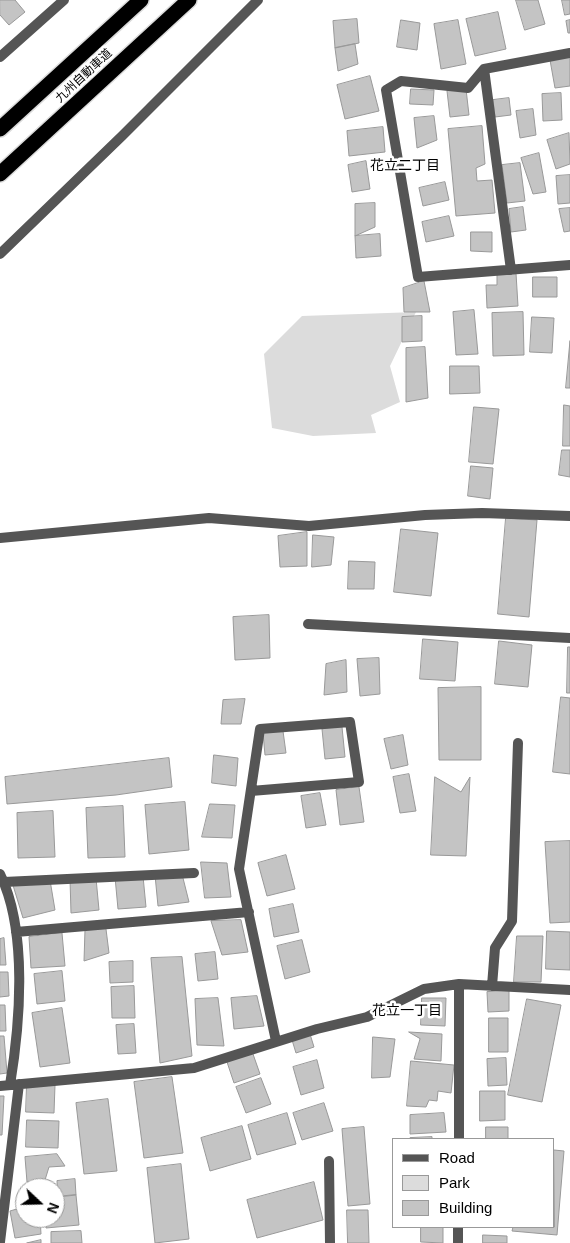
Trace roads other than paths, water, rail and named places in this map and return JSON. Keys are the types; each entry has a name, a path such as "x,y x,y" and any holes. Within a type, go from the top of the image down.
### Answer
{"highway":[{"name":"九州自動車道","path":"0,129 141,0"},
{"name":"九州自動車道","path":"0,174 189,0"}],"street":[{"path":"0,57 64,0"},
{"path":"0,254 129,130 258,0"},
{"path":"570,53 484,69 468,88 402,81 386,90 418,277 570,265"},
{"path":"484,69 511,270"},
{"path":"0,538 209,518 309,526 425,515 482,513 570,516"},
{"path":"308,624 570,638"},
{"path":"251,791 359,782 350,722 260,728 239,869 276,1041"},
{"path":"492,986 495,948 512,921 518,743"},
{"path":"0,1242 10,1085 18,1037 16,932 2,878 194,873"},
{"path":"16,932 249,912"},
{"path":"458,1138 459,984"},
{"path":"10,1085 194,1068 276,1041 367,1016 424,989 459,984 570,990"},
{"path":"328,1161 330,1243"},
{"path":"458,1228 458,1243"}],"district":[{"name":"花立二丁目","path":"405,166"},
{"name":"花立一丁目","path":"407,1011"}]}
